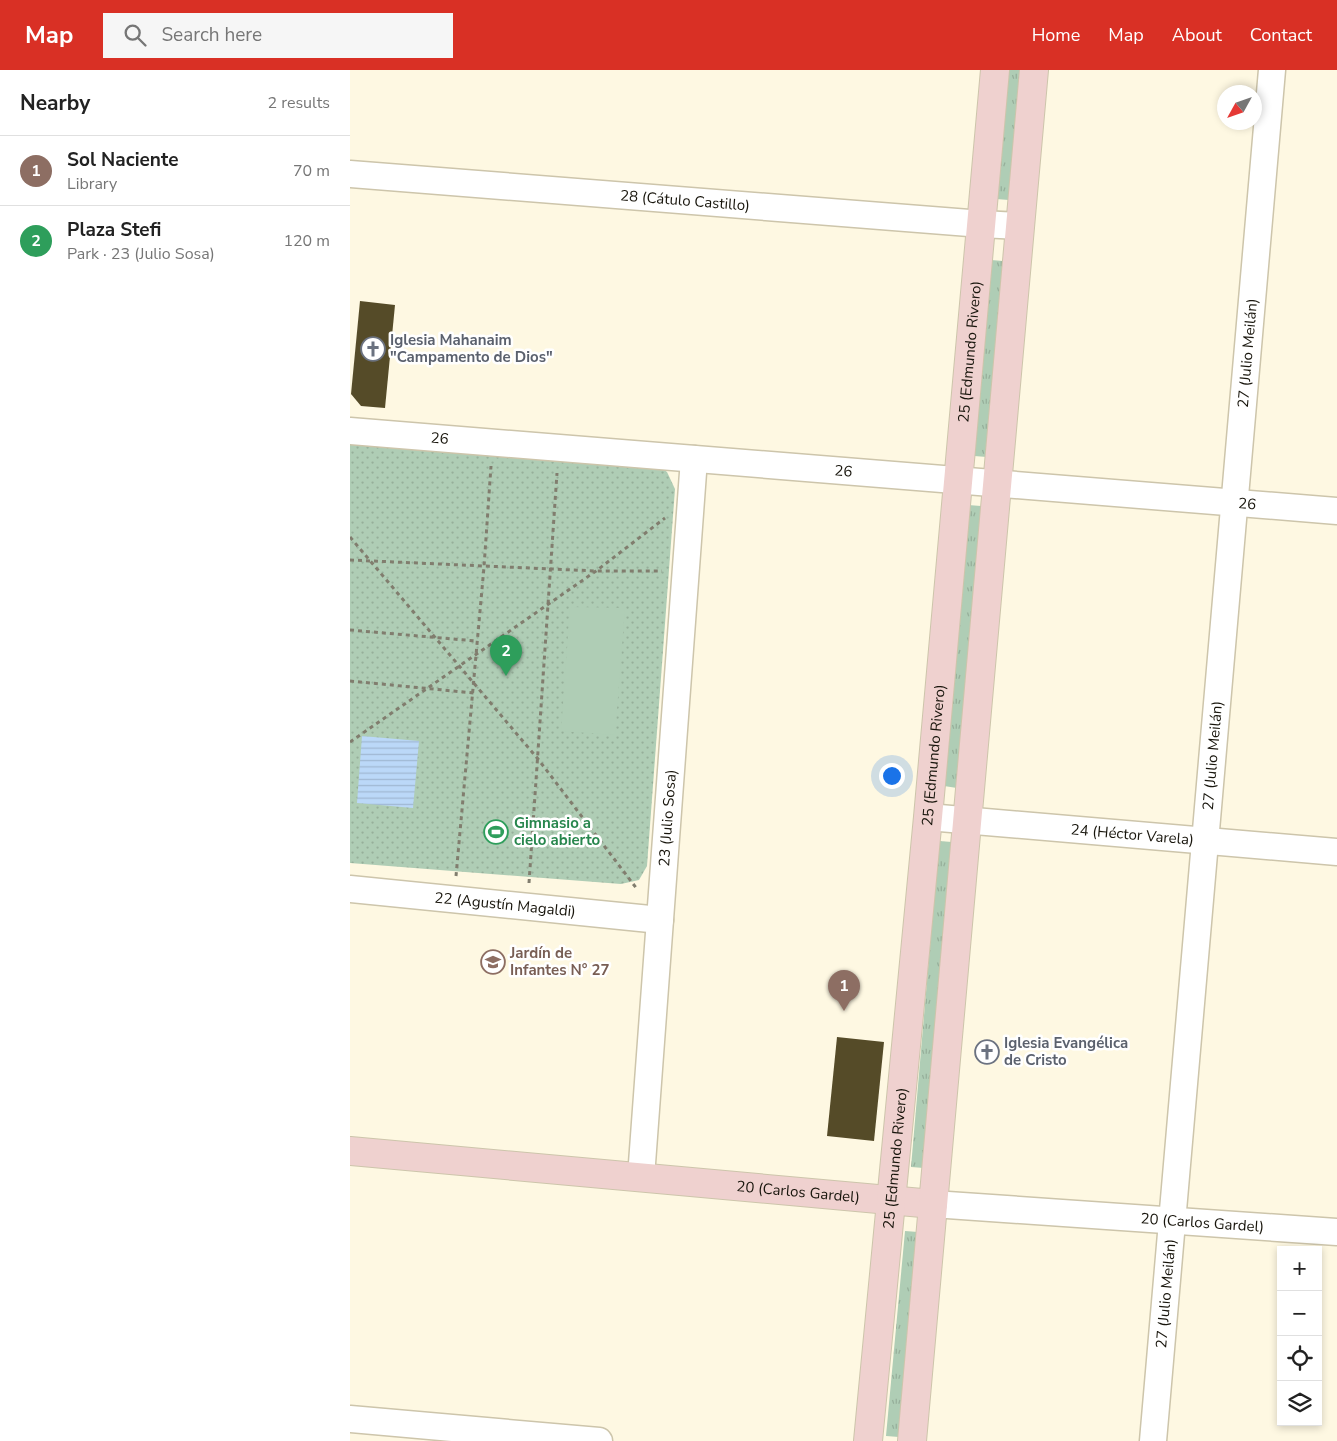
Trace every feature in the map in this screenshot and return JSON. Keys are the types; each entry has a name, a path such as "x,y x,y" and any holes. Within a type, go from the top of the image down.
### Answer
{"street":[{"name":"25 (Edmundo Rivero)","path":"868,1441 928,818 995,70"},
{"path":"912,1441 1034,70"},
{"name":"27 (Julio Meilán)","path":"1153,1441 1272,70"},
{"name":"28 (Cátulo Castillo)","path":"351,182 1020,226"},
{"name":"26","path":"350,431 1337,511"},
{"name":"23 (Julio Sosa)","path":"641,1177 694,459"},
{"name":"24 (Héctor Varela)","path":"928,818 1337,852"},
{"name":"22 (Agustín Magaldi)","path":"350,889 660,920"},
{"name":"20 (Carlos Gardel)","path":"350,1151 890,1201 1337,1232"},
{"path":"350,1419 599,1441"}],"path":[{"path":"454,899 474,693 492,442"},
{"path":"527,906 559,448"},
{"path":"350,742 429,689 596,571 691,498"},
{"path":"350,537 538,759 660,920"},
{"path":"350,560 596,571 686,571"},
{"path":"350,630 477,641"},
{"path":"350,682 474,693"}],"green space":[{"path":"1007,70 1020,70 1009,200 996,199"},
{"path":"991,260 1003,261 987,457 974,456"},
{"path":"350,444 652,461 667,472 675,489 647,866 639,880 621,884 350,863"},
{"path":"968,505 981,506 957,788 944,786"},
{"path":"570,607 625,608 615,735 561,731"},
{"path":"939,841 952,842 924,1168 911,1167"},
{"path":"905,1231 918,1232 899,1437 886,1436"}],"water":[{"path":"362,736 419,741 413,808 357,803"}],"building":[{"name":"Iglesia Mahanaim \"Campamento de Dios\"","path":"360,301 395,305 385,408 361,406 351,394"},
{"path":"837,1037 884,1042 874,1141 827,1136"}],"place":[{"name":"Iglesia Mahanaim \"Campamento de Dios\"","path":"373,349"},
{"name":"Plaza Stefi","path":"506,676"},
{"name":"Gimnasio a cielo abierto","path":"496,832"},
{"name":"Jardín de Infantes N° 27","path":"493,962"},
{"name":"Sol Naciente","path":"844,1011"},
{"name":"Iglesia Evangélica de Cristo","path":"987,1052"}]}
